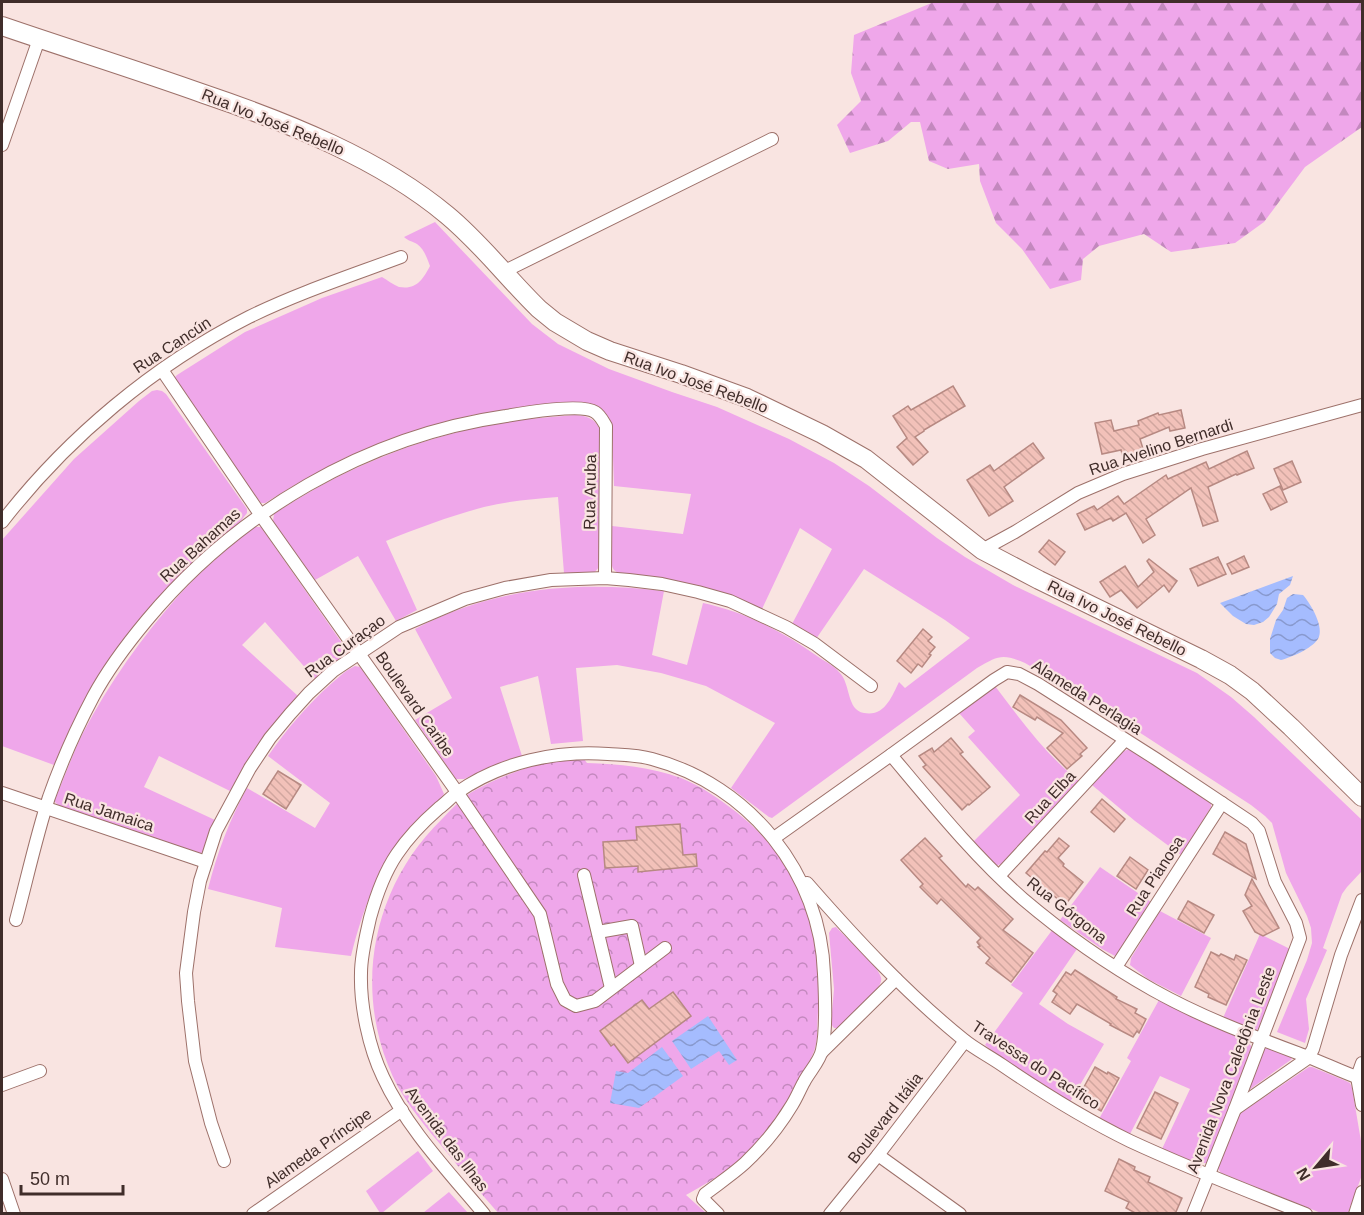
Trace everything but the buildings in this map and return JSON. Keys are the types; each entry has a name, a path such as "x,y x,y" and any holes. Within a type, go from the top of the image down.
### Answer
{"street":[{"name":"Rua Ivo José Rebello","path":"2,26 229,102 278,121 354,156 410,189 449,216 524,294 555,322 587,341 610,351 747,398 852,451 880,469 982,550 1230,675 1291,727 1362,797"},
{"path":"2,145 6,119 39,39"},
{"path":"503,272 772,139"},
{"name":"Rua Cancún","path":"2,522 53,463 79,437 120,401 162,370 251,316 401,257"},
{"name":"Boulevard Caribe","path":"162,370 540,914 557,984 564,1000 576,1006 595,1001 612,988"},
{"name":"Rua Avelino Bernardi","path":"982,550 1078,493 1123,474 1202,449 1362,405"},
{"name":"Rua Bahamas","path":"16,920 46,809 58,774 80,722 104,677 153,612 215,550 260,514 292,494 348,464 394,445 442,429 490,418 578,408 594,411"},
{"name":"Rua Aruba","path":"594,411 602,418 606,426 605,578"},
{"name":"Rua Curaçao","path":"224,1161 211,1123 195,1060 188,1001 186,974 200,881 216,831 250,768 270,738 309,693 333,671 399,627 465,598 551,580 605,578 662,584 730,601 786,627 815,644 871,686"},
{"name":"Alameda Perlagia","path":"774,838 994,680 1007,672 1018,674 1038,684 1252,823 1259,831 1275,882 1296,924 1300,938"},
{"name":"Rua Elba","path":"999,876 1125,740"},
{"name":"Avenida das Ilhas","path":"483,1213 402,1110 383,1078 370,1040 363,1007 361,973 363,953 377,896 396,855 427,818 457,792 487,776 528,761 547,757 588,752 627,755 651,759 701,778 731,798 774,838 797,873 813,911 823,951 822,1052"},
{"name":"Rua Górgona","path":"891,755 948,822 999,876 1072,938 1130,976 1173,1000 1261,1040 1360,1078"},
{"name":"Rua Jamaica","path":"2,793 207,862"},
{"name":"Rua Pianosa","path":"1116,967 1222,803"},
{"name":"Travessa do Pacífico","path":"797,873 896,979 965,1041 1047,1095 1099,1125 1208,1176 1306,1214"},
{"path":"584,875 612,988 665,948"},
{"path":"1235,1109 1308,1058 1313,1049 1341,955 1362,900"},
{"path":"598,932 632,926 641,966"},
{"name":"Avenida Nova Caledônia Leste","path":"1193,1214 1300,938"},
{"path":"718,1214 703,1200 705,1194 746,1163 793,1104 804,1080 822,1052 896,979"},
{"name":"Boulevard Itália","path":"830,1214 965,1041"},
{"path":"1362,1063 1360,1078 1362,1105"},
{"path":"2,1085 40,1071"},
{"name":"Alameda Príncipe","path":"253,1214 402,1110"},
{"path":"878,1155 960,1214"},
{"path":"2,1179 14,1214"},
{"path":"1355,1214 1362,1192"}],"green space":[{"path":"934,2 1362,2 1362,127 1305,167 1264,222 1235,243 1171,252 1144,234 1099,246 1083,259 1081,280 1050,289 1022,249 996,223 980,181 979,164 948,169 929,161 920,122 911,122 888,141 850,153 837,125 861,101 851,73 854,35"},
{"path":"435,222 532,324 558,344 609,369 717,407 789,439 834,463 965,557 1013,585 1197,673 1254,717 1362,820 1362,871 1342,894 1323,948 1327,950 1306,999 1309,1029 1305,1043 1277,1032 1312,943 1307,916 1286,873 1272,823 1251,805 1102,708 1017,660 1000,657 977,668 772,818 731,788 775,723 706,686 661,673 617,665 576,668 583,741 551,744 538,676 500,687 522,756 464,779 456,779 415,720 452,698 415,629 475,604 536,590 599,587 664,591 652,655 687,665 703,603 719,607 779,632 832,666 843,677 854,707 864,713 877,712 882,709 899,682 905,688 970,638 864,569 816,639 792,624 832,549 800,528 762,609 691,584 621,574 614,570 611,561 612,526 683,534 691,494 614,486 612,428 607,415 592,404 567,402 472,415 347,457 265,503 261,503 174,378 245,332 322,298 382,277 399,287 415,285 430,266 419,246 404,237"},
{"path":"157,390 166,394 247,509 247,513 202,556 87,700 54,765 2,746 2,540 74,459 139,401"},
{"path":"575,415 590,418 600,430 599,567 594,573 564,573 558,497 484,507 434,522 386,541 417,610 396,621 358,556 315,580 273,521 274,514 302,496 360,466 420,443 483,426 516,420"},
{"path":"255,527 261,527 344,646 346,651 344,656 316,680 265,622 242,645 298,696 262,742 230,791 159,756 144,787 215,820 204,851 201,853 58,805 54,801 79,741 93,714 127,661 187,586"},
{"path":"355,666 360,667 436,776 444,794 405,834 386,862 360,923 351,956 275,947 282,908 208,889 229,825 247,788 315,828 330,803 268,756 314,700 340,676"},
{"path":"995,686 1045,748 1079,781 1005,860 995,866 972,843 1020,795 968,737 975,731 959,713"},
{"path":"1129,749 1211,803 1211,807 1181,855 1092,785 1122,752"},
{"path":"584,759 587,763 635,767 670,774 695,785 729,806 776,852 791,875 812,926 819,982 815,1049 777,1119 728,1169 686,1195 706,1213 499,1214 425,1126 404,1097 388,1065 378,1032 373,999 373,966 378,934 387,902 401,872 419,844 460,801 481,787 536,765 557,760"},
{"path":"1100,867 1151,902 1119,954 1115,956 1060,920"},
{"path":"1160,911 1211,938 1181,996 1148,979 1130,965 1131,958"},
{"path":"836,927 860,950 877,970 881,979 877,989 843,1025 834,1028 831,1024 834,989 829,933 832,928"},
{"path":"1053,929 1077,949 1039,1004 1068,1024 1104,1044 1070,1102 1008,1064 985,1045 1023,993 1011,985"},
{"path":"1260,934 1290,949 1259,1027 1253,1030 1223,1018"},
{"path":"1159,1000 1246,1040 1251,1046 1206,1163 1197,1163 1162,1149 1190,1089 1160,1076 1130,1134 1099,1119 1131,1061 1127,1058"},
{"path":"1267,1048 1292,1059 1249,1090 1263,1050"},
{"path":"1309,1067 1346,1081 1352,1088 1362,1147 1362,1175 1348,1213 1321,1213 1221,1173 1217,1167 1238,1115"},
{"path":"418,1151 433,1171 380,1213 366,1191"},
{"path":"449,1192 468,1213 423,1213"}],"water":[{"path":"1293,576 1290,585 1279,594 1277,604 1263,622 1254,625 1246,624 1233,616 1220,603"},
{"path":"1293,594 1303,595 1310,604 1316,616 1320,634 1315,643 1306,649 1281,660 1270,653 1270,639 1287,598"},
{"path":"708,1016 737,1060 729,1065 719,1051 691,1069 672,1041"},
{"path":"662,1047 683,1076 639,1108 610,1103 616,1071 628,1073"}]}
